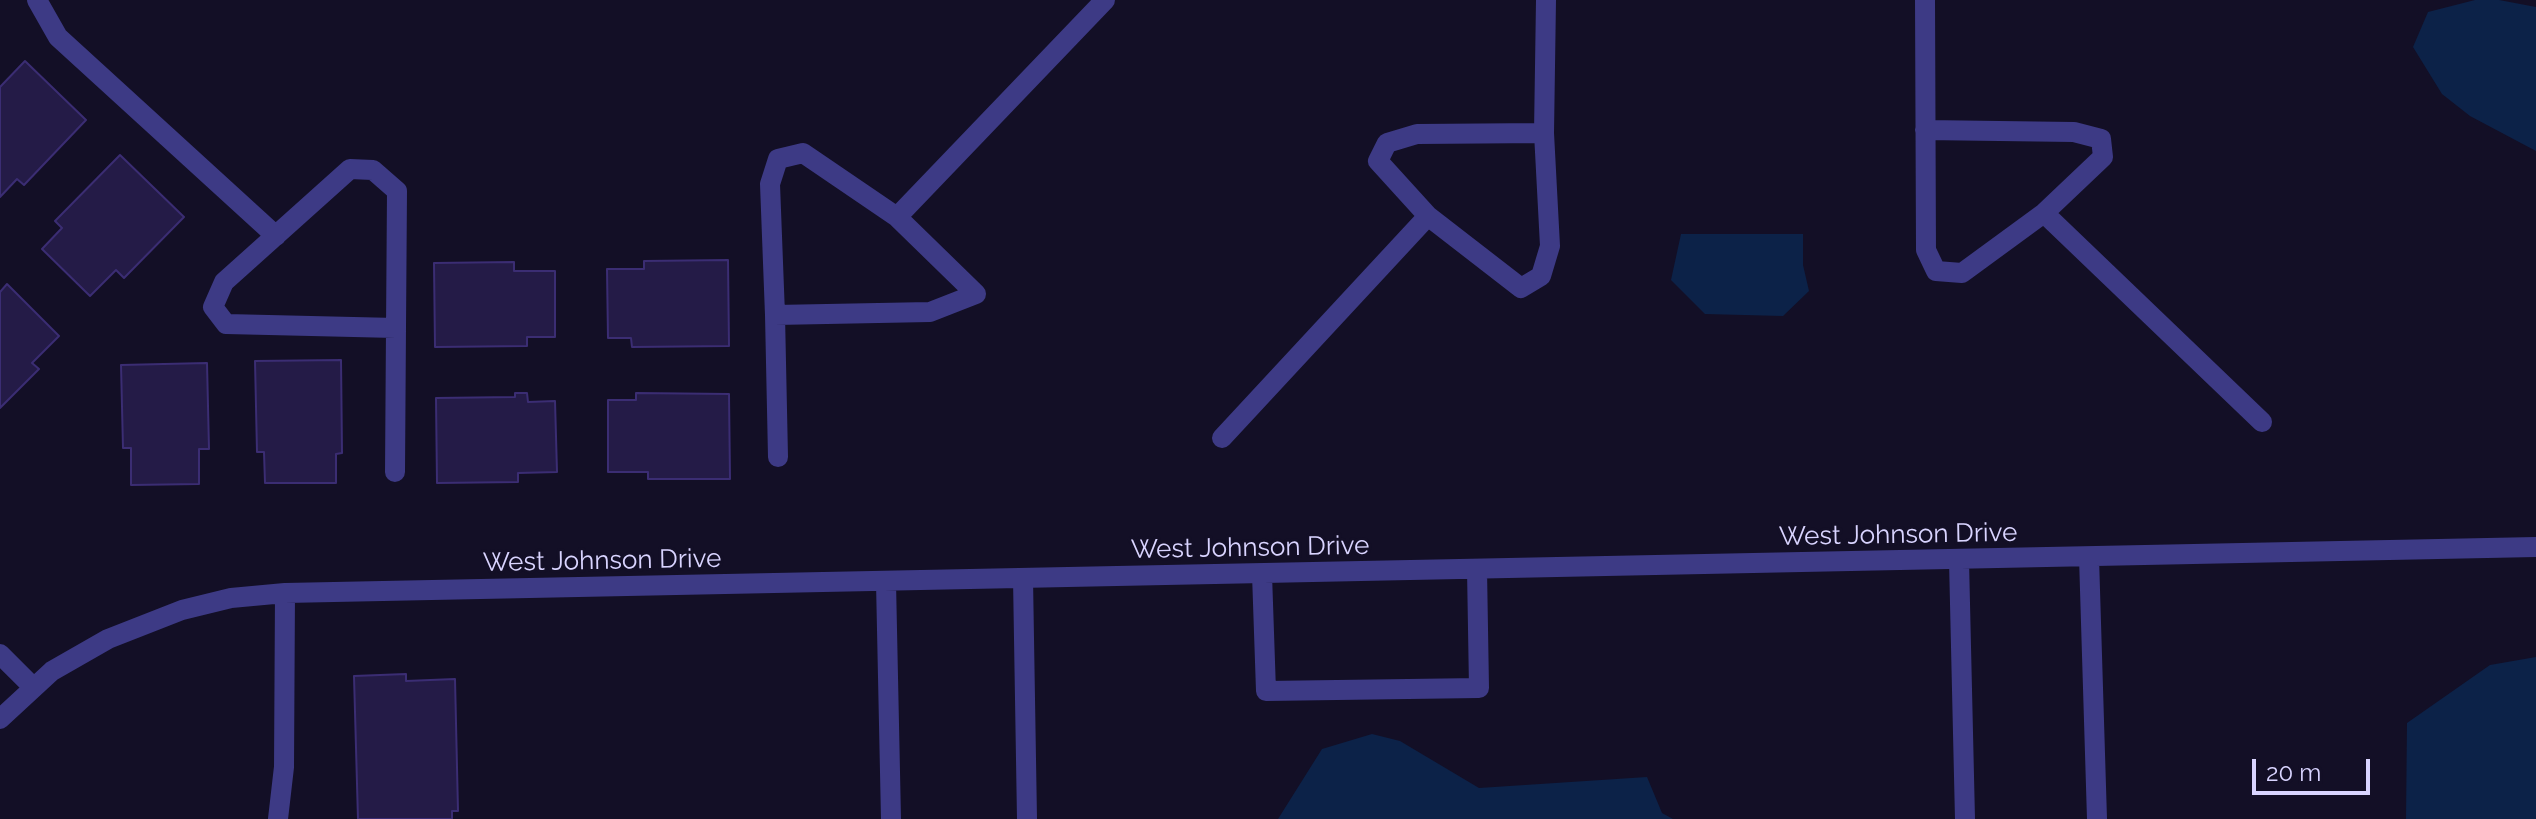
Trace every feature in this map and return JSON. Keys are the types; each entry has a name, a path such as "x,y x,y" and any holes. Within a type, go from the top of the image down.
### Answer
{"street":[{"path":"37,0 58,37 276,236"},
{"path":"897,217 1105,0"},
{"path":"1544,133 1417,134 1387,143 1378,161 1428,216 1521,288 1541,276 1550,246 1544,133 1546,0"},
{"path":"1925,0 1925,130 1926,250 1936,271 1962,273 2044,213 2103,157 2101,139 2074,132 1925,130"},
{"path":"775,315 930,312 976,294 897,217 803,153 778,159 770,184 778,457"},
{"path":"395,472 397,191 373,170 350,169 224,282 213,307 226,324 396,328"},
{"path":"2044,213 2262,422"},
{"path":"1222,438 1428,216"},
{"name":"West Johnson Drive","path":"0,719 52,671 108,639 182,610 231,598 285,593 2536,547"},
{"path":"2089,557 2097,819"},
{"path":"1959,560 1965,819"},
{"path":"1262,574 1266,691 1479,688 1477,569"},
{"path":"1023,578 1027,819"},
{"path":"886,582 891,819"},
{"path":"278,819 284,767 285,593"},
{"path":"0,654 33,687"}],"water":[{"path":"2475,0 2499,0 2536,7 2536,151 2470,116 2442,94 2413,47 2428,12"},
{"path":"1681,234 1803,234 1803,265 1809,291 1783,316 1705,314 1671,280"},
{"path":"2536,657 2536,819 2406,819 2407,723 2490,665"},
{"path":"1372,734 1400,741 1479,788 1647,777 1662,813 1673,819 1278,819 1322,749"}],"building":[{"path":"25,61 86,120 24,185 17,179 0,197 0,87"},
{"path":"120,155 184,217 124,278 116,270 90,296 42,249 62,228 55,221"},
{"path":"728,260 729,346 632,347 631,338 608,338 607,269 644,269 644,261"},
{"path":"514,262 514,271 555,271 555,337 527,337 527,346 435,347 434,263"},
{"path":"7,284 59,336 32,363 39,369 0,408 0,292"},
{"path":"341,360 342,453 336,454 336,483 265,483 264,452 257,452 255,361"},
{"path":"207,363 209,449 199,449 199,484 131,485 131,448 123,448 121,365"},
{"path":"515,393 527,393 528,402 555,401 557,472 518,473 518,482 437,483 436,398 515,397"},
{"path":"636,393 729,394 730,479 648,479 648,472 608,472 608,400 636,400"},
{"path":"406,674 406,681 455,679 458,811 452,811 452,819 358,819 354,676"}]}
